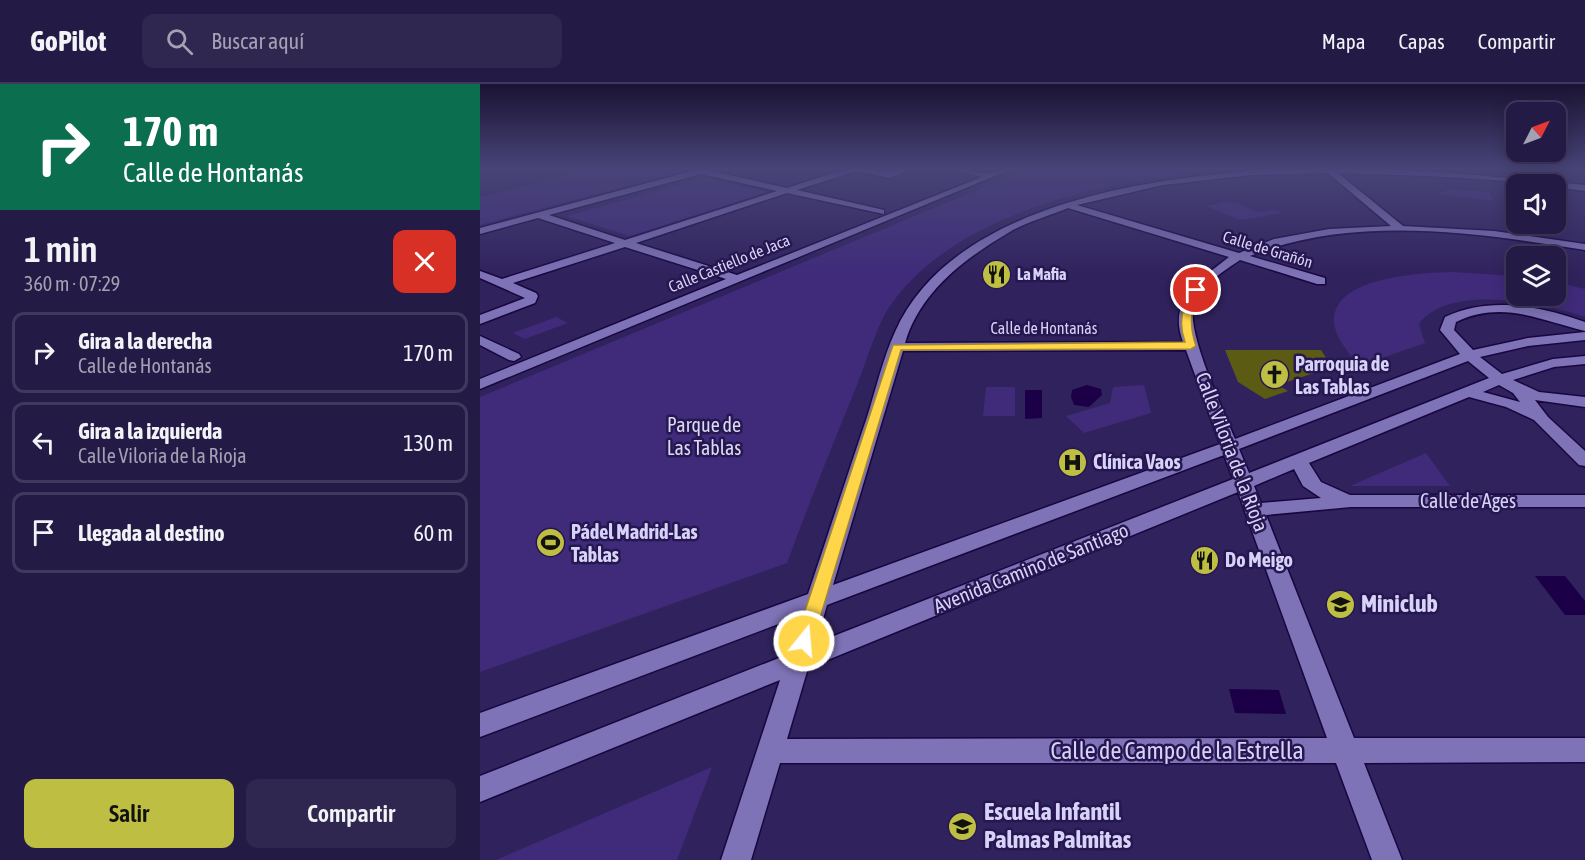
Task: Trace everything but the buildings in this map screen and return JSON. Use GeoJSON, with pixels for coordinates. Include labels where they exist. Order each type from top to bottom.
{"type":"FeatureCollection","features":[{"type":"Feature","properties":{"kind":"street"},"geometry":{"type":"LineString","coordinates":[[480,231],[578,204]]}},
{"type":"Feature","properties":{"kind":"street"},"geometry":{"type":"LineString","coordinates":[[502,283],[746,204]]}},
{"type":"Feature","properties":{"kind":"street"},"geometry":{"type":"LineString","coordinates":[[846,204],[881,212]]}},
{"type":"Feature","properties":{"kind":"street","name":"Calle Castiello de Jaca"},"geometry":{"type":"LineString","coordinates":[[480,384],[901,204]]}},
{"type":"Feature","properties":{"kind":"street","name":"Calle Castiello de Jaca"},"geometry":{"type":"LineString","coordinates":[[480,370],[730,277],[912,204]]}},
{"type":"Feature","properties":{"kind":"street"},"geometry":{"type":"LineString","coordinates":[[1371,204],[1401,229]]}},
{"type":"Feature","properties":{"kind":"street"},"geometry":{"type":"LineString","coordinates":[[736,860],[902,331],[927,290],[944,273],[986,241],[1011,227],[1067,205]]}},
{"type":"Feature","properties":{"kind":"street","name":"Calle de Grañón"},"geometry":{"type":"LineString","coordinates":[[1067,205],[1321,281]]}},
{"type":"Feature","properties":{"kind":"street"},"geometry":{"type":"LineString","coordinates":[[538,215],[730,277]]}},
{"type":"Feature","properties":{"kind":"street","name":"Calle Viloria de la Rioja"},"geometry":{"type":"LineString","coordinates":[[1387,860],[1231,445],[1191,346],[1187,334],[1187,303],[1213,271],[1238,256],[1270,244],[1314,235],[1401,229],[1485,233],[1585,247]]}},
{"type":"Feature","properties":{"kind":"street"},"geometry":{"type":"LineString","coordinates":[[480,274],[532,296],[531,300],[480,320]]}},
{"type":"Feature","properties":{"kind":"street"},"geometry":{"type":"LineString","coordinates":[[1585,327],[1542,314],[1512,309],[1484,309],[1462,312],[1450,320],[1447,330],[1454,341],[1468,354],[1520,391],[1568,401],[1585,402]]}},
{"type":"Feature","properties":{"kind":"street","name":"Avenida Camino de Santiago"},"geometry":{"type":"LineString","coordinates":[[480,724],[1437,369],[1468,354],[1529,340],[1585,336]]}},
{"type":"Feature","properties":{"kind":"street"},"geometry":{"type":"LineString","coordinates":[[480,340],[514,357]]}},
{"type":"Feature","properties":{"kind":"street","name":"Calle de Hontanás"},"geometry":{"type":"LineString","coordinates":[[897,347],[1191,346]]}},
{"type":"Feature","properties":{"kind":"street","name":"Avenida Camino de Santiago"},"geometry":{"type":"LineString","coordinates":[[480,789],[1467,392],[1553,363],[1585,360]]}},
{"type":"Feature","properties":{"kind":"street"},"geometry":{"type":"LineString","coordinates":[[1520,391],[1542,420],[1585,461]]}},
{"type":"Feature","properties":{"kind":"street"},"geometry":{"type":"LineString","coordinates":[[1467,392],[1524,408],[1542,420]]}},
{"type":"Feature","properties":{"kind":"street","name":"Calle de Ages"},"geometry":{"type":"LineString","coordinates":[[1299,459],[1306,482],[1323,492],[1351,501]]}},
{"type":"Feature","properties":{"kind":"street","name":"Calle de Ages"},"geometry":{"type":"LineString","coordinates":[[1254,510],[1351,501],[1585,501]]}},
{"type":"Feature","properties":{"kind":"street","name":"Calle de Campo de la Estrella"},"geometry":{"type":"LineString","coordinates":[[770,751],[1585,750]]}},
{"type":"Feature","properties":{"kind":"green space"},"geometry":{"type":"Polygon","coordinates":[[[480,204],[558,204],[480,225],[480,204]]]}},
{"type":"Feature","properties":{"kind":"green space"},"geometry":{"type":"Polygon","coordinates":[[[609,204],[729,204],[630,236],[566,216],[609,204]]]}},
{"type":"Feature","properties":{"kind":"green space","name":"Parque de Las Tablas"},"geometry":{"type":"Polygon","coordinates":[[[943,204],[1046,204],[1008,218],[960,242],[920,272],[888,309],[875,336],[787,563],[480,672],[480,397],[943,204]]]}},
{"type":"Feature","properties":{"kind":"green space"},"geometry":{"type":"Polygon","coordinates":[[[1241,204],[1257,212],[1277,210],[1283,213],[1240,220],[1206,206],[1241,204]]]}},
{"type":"Feature","properties":{"kind":"green space"},"geometry":{"type":"Polygon","coordinates":[[[1452,272],[1506,275],[1506,301],[1474,300],[1452,304],[1433,311],[1419,324],[1425,343],[1359,366],[1340,340],[1335,328],[1337,307],[1347,295],[1363,286],[1381,280],[1452,272]]]}},
{"type":"Feature","properties":{"kind":"green space"},"geometry":{"type":"Polygon","coordinates":[[[1566,284],[1585,289],[1585,317],[1546,306],[1566,306],[1566,284]]]}},
{"type":"Feature","properties":{"kind":"green space"},"geometry":{"type":"Polygon","coordinates":[[[556,317],[568,323],[525,339],[513,333],[556,317]]]}},
{"type":"Feature","properties":{"kind":"green space"},"geometry":{"type":"Polygon","coordinates":[[[1144,385],[1151,413],[1084,433],[1066,416],[1110,403],[1113,387],[1144,385]]]}},
{"type":"Feature","properties":{"kind":"green space"},"geometry":{"type":"Polygon","coordinates":[[[986,387],[1015,387],[1015,416],[983,416],[986,387]]]}},
{"type":"Feature","properties":{"kind":"green space"},"geometry":{"type":"Polygon","coordinates":[[[1426,453],[1450,486],[1350,486],[1426,453]]]}},
{"type":"Feature","properties":{"kind":"green space"},"geometry":{"type":"Polygon","coordinates":[[[712,767],[677,860],[496,860],[712,767]]]}},
{"type":"Feature","properties":{"kind":"shaded area"},"geometry":{"type":"Polygon","coordinates":[[[1087,385],[1101,389],[1102,395],[1089,407],[1074,405],[1071,397],[1072,390],[1087,385]]]}},
{"type":"Feature","properties":{"kind":"shaded area"},"geometry":{"type":"Polygon","coordinates":[[[1025,390],[1042,390],[1042,418],[1025,419],[1025,390]]]}},
{"type":"Feature","properties":{"kind":"shaded area"},"geometry":{"type":"Polygon","coordinates":[[[1535,576],[1565,576],[1585,601],[1585,615],[1565,615],[1535,576]]]}},
{"type":"Feature","properties":{"kind":"shaded area"},"geometry":{"type":"Polygon","coordinates":[[[1229,689],[1279,690],[1286,714],[1235,713],[1229,689]]]}},
{"type":"Feature","properties":{"kind":"place","name":"La Mafia"},"geometry":{"type":"Point","coordinates":[996,274]}},
{"type":"Feature","properties":{"kind":"place","name":"Parroquia de Las Tablas"},"geometry":{"type":"Point","coordinates":[1274,375]}},
{"type":"Feature","properties":{"kind":"place","name":"Clínica Vaos"},"geometry":{"type":"Point","coordinates":[1072,462]}},
{"type":"Feature","properties":{"kind":"place","name":"Pádel Madrid-Las Tablas"},"geometry":{"type":"Point","coordinates":[550,543]}},
{"type":"Feature","properties":{"kind":"place","name":"Do Meigo"},"geometry":{"type":"Point","coordinates":[1204,560]}},
{"type":"Feature","properties":{"kind":"place","name":"Miniclub"},"geometry":{"type":"Point","coordinates":[1340,604]}},
{"type":"Feature","properties":{"kind":"place","name":"Escuela Infantil Palmas Palmitas"},"geometry":{"type":"Point","coordinates":[963,826]}},
{"type":"Feature","properties":{"kind":"route"},"geometry":{"type":"LineString","coordinates":[[804,641],[897,347],[1191,346],[1187,334],[1187,303],[1196,290]]}}]}
